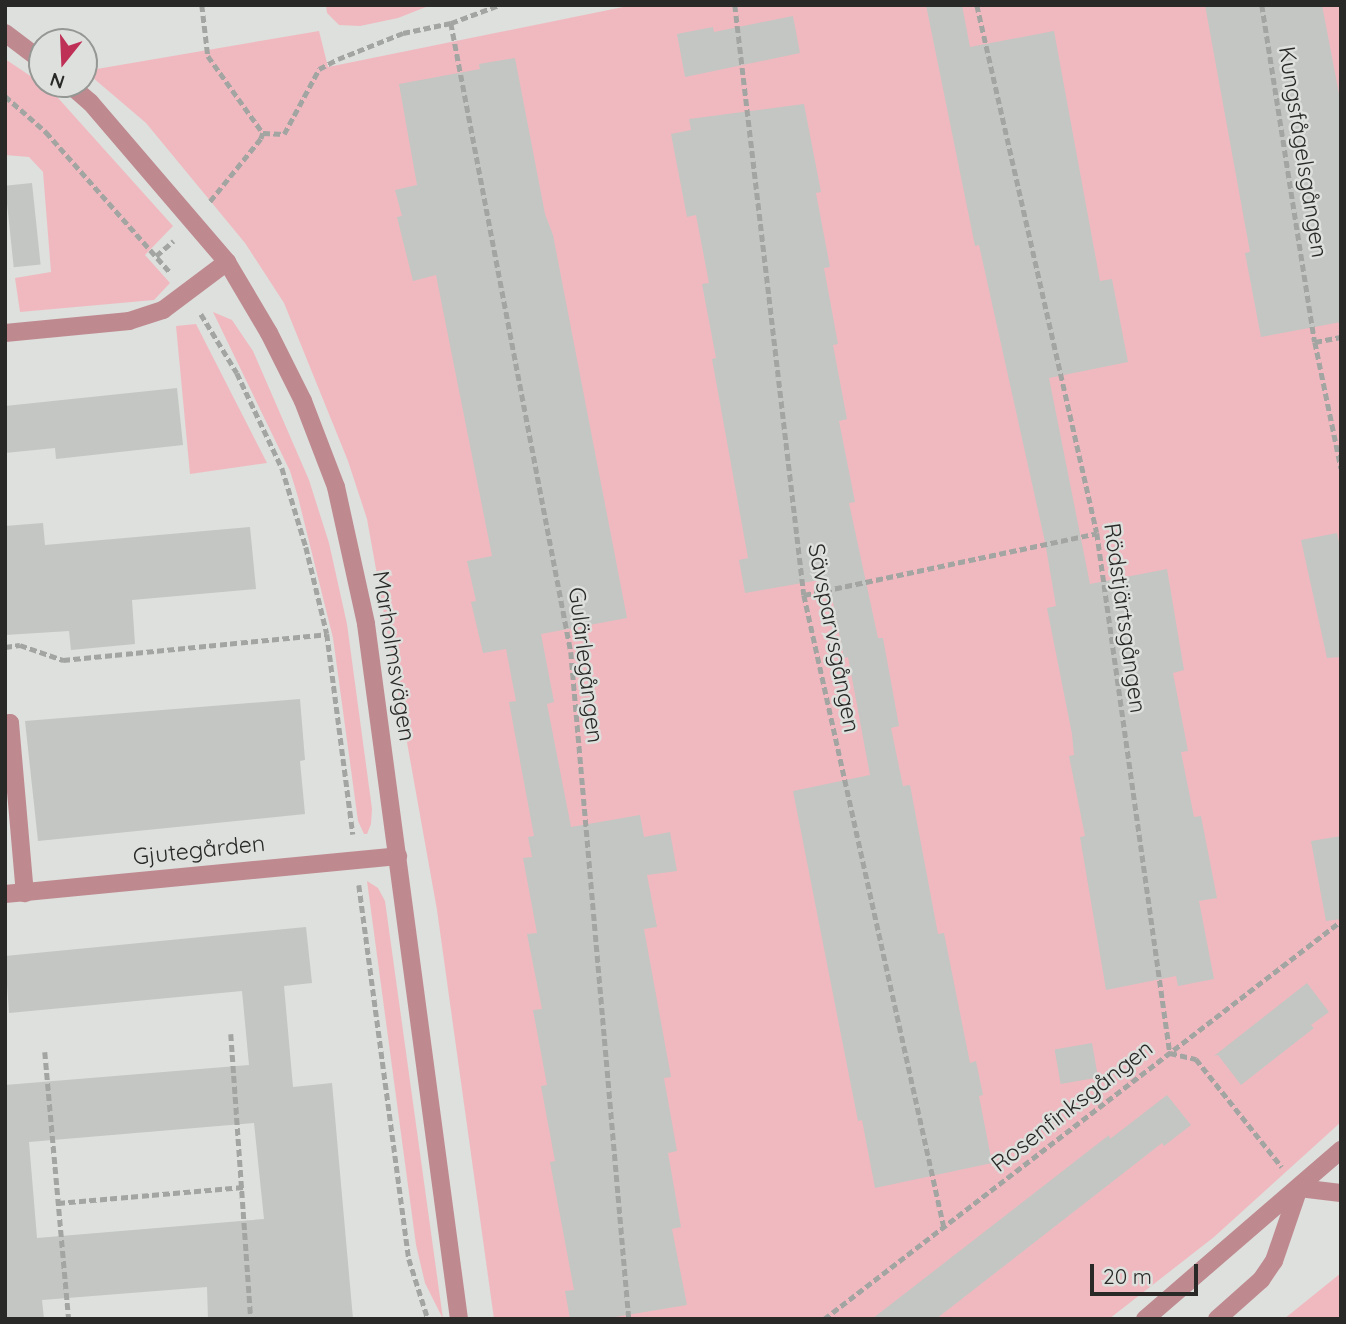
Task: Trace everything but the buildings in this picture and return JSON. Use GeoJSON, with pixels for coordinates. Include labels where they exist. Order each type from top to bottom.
{"type":"FeatureCollection","features":[{"type":"Feature","properties":{"kind":"street"},"geometry":{"type":"LineString","coordinates":[[5,33],[28,50]]}},
{"type":"Feature","properties":{"kind":"street","name":"Marholmsvägen"},"geometry":{"type":"LineString","coordinates":[[85,98],[227,262],[269,333],[303,401],[336,487],[366,624],[459,1319]]}},
{"type":"Feature","properties":{"kind":"street"},"geometry":{"type":"LineString","coordinates":[[5,333],[129,321],[163,310],[227,262]]}},
{"type":"Feature","properties":{"kind":"street"},"geometry":{"type":"LineString","coordinates":[[5,724],[10,723],[25,893]]}},
{"type":"Feature","properties":{"kind":"street","name":"Gjutegården"},"geometry":{"type":"LineString","coordinates":[[5,894],[398,856]]}},
{"type":"Feature","properties":{"kind":"street"},"geometry":{"type":"LineString","coordinates":[[1145,1319],[1341,1150]]}},
{"type":"Feature","properties":{"kind":"street"},"geometry":{"type":"LineString","coordinates":[[1299,1188],[1341,1193]]}},
{"type":"Feature","properties":{"kind":"street"},"geometry":{"type":"LineString","coordinates":[[1217,1319],[1261,1280],[1274,1261],[1299,1188]]}},
{"type":"Feature","properties":{"kind":"path"},"geometry":{"type":"LineString","coordinates":[[202,5],[208,56],[263,133]]}},
{"type":"Feature","properties":{"kind":"path"},"geometry":{"type":"LineString","coordinates":[[263,133],[284,134],[289,129],[319,69],[403,33],[451,23],[484,7],[499,5]]}},
{"type":"Feature","properties":{"kind":"path","name":"Sävsparvsgången"},"geometry":{"type":"LineString","coordinates":[[735,5],[804,595],[944,1227]]}},
{"type":"Feature","properties":{"kind":"path","name":"Rödstjärtsgången"},"geometry":{"type":"LineString","coordinates":[[977,5],[1097,533],[1170,1053]]}},
{"type":"Feature","properties":{"kind":"path","name":"Kungsfågelsgången"},"geometry":{"type":"LineString","coordinates":[[1262,5],[1315,342],[1341,468]]}},
{"type":"Feature","properties":{"kind":"path","name":"Gulärlegången"},"geometry":{"type":"LineString","coordinates":[[451,23],[571,652],[629,1319]]}},
{"type":"Feature","properties":{"kind":"path"},"geometry":{"type":"LineString","coordinates":[[5,96],[46,132],[188,293],[237,373],[282,468],[306,547],[327,634],[409,1259],[428,1319]]}},
{"type":"Feature","properties":{"kind":"path"},"geometry":{"type":"LineString","coordinates":[[156,256],[194,221],[261,139],[263,133]]}},
{"type":"Feature","properties":{"kind":"path"},"geometry":{"type":"LineString","coordinates":[[1315,342],[1341,337]]}},
{"type":"Feature","properties":{"kind":"path"},"geometry":{"type":"LineString","coordinates":[[804,595],[1097,533]]}},
{"type":"Feature","properties":{"kind":"path"},"geometry":{"type":"LineString","coordinates":[[5,647],[20,645],[63,660],[327,634]]}},
{"type":"Feature","properties":{"kind":"path","name":"Rosenfinksgången"},"geometry":{"type":"LineString","coordinates":[[824,1319],[1341,921]]}},
{"type":"Feature","properties":{"kind":"path"},"geometry":{"type":"LineString","coordinates":[[231,1034],[251,1319]]}},
{"type":"Feature","properties":{"kind":"path"},"geometry":{"type":"LineString","coordinates":[[45,1052],[69,1319]]}},
{"type":"Feature","properties":{"kind":"path"},"geometry":{"type":"LineString","coordinates":[[1170,1053],[1196,1059],[1299,1188]]}},
{"type":"Feature","properties":{"kind":"path"},"geometry":{"type":"LineString","coordinates":[[58,1203],[243,1187]]}},
{"type":"Feature","properties":{"kind":"shaded area"},"geometry":{"type":"Polygon","coordinates":[[[326,5],[431,5],[398,18],[360,26],[339,25],[327,13],[326,5]]]}},
{"type":"Feature","properties":{"kind":"shaded area"},"geometry":{"type":"Polygon","coordinates":[[[633,5],[1341,5],[1341,1122],[1214,1237],[1109,1319],[494,1319],[437,910],[367,519],[348,461],[284,303],[245,243],[146,123],[98,82],[98,69],[319,31],[328,67],[633,5]]]}},
{"type":"Feature","properties":{"kind":"shaded area"},"geometry":{"type":"Polygon","coordinates":[[[5,59],[28,74],[28,98],[58,98],[173,226],[145,255],[170,283],[154,300],[20,312],[15,278],[51,272],[43,172],[29,157],[5,155],[5,59]]]}},
{"type":"Feature","properties":{"kind":"shaded area"},"geometry":{"type":"Polygon","coordinates":[[[213,312],[232,320],[253,351],[309,480],[329,543],[347,624],[372,809],[367,834],[364,834],[358,821],[333,638],[298,497],[290,471],[213,312]]]}},
{"type":"Feature","properties":{"kind":"shaded area"},"geometry":{"type":"Polygon","coordinates":[[[196,324],[267,463],[190,474],[176,326],[196,324]]]}},
{"type":"Feature","properties":{"kind":"shaded area"},"geometry":{"type":"Polygon","coordinates":[[[367,881],[378,888],[385,901],[443,1319],[425,1283],[416,1245],[367,881]]]}},
{"type":"Feature","properties":{"kind":"shaded area"},"geometry":{"type":"Polygon","coordinates":[[[1341,1273],[1341,1319],[1284,1319],[1341,1273]]]}}]}
